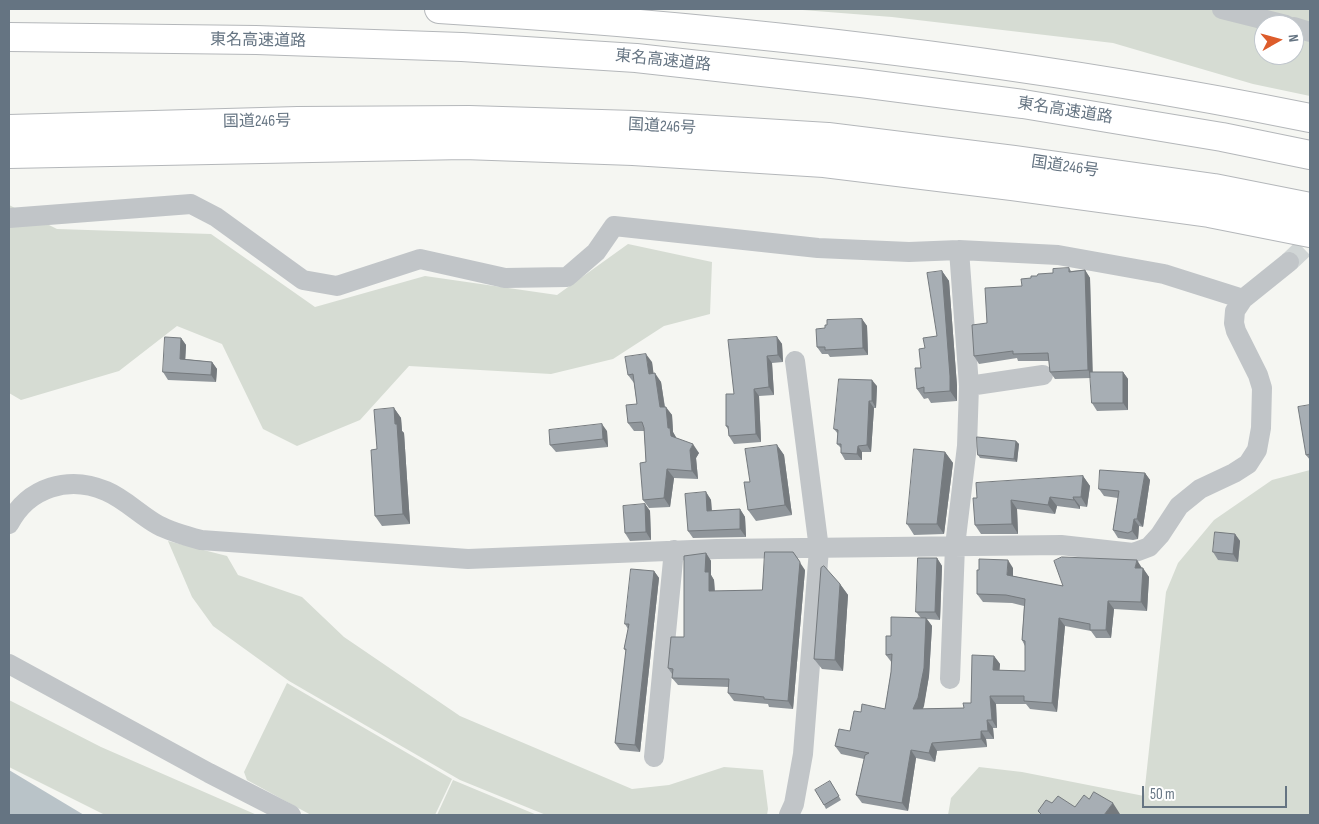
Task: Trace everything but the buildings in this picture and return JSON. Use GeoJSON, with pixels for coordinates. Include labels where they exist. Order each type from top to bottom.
{"type":"FeatureCollection","features":[{"type":"Feature","properties":{"kind":"highway"},"geometry":{"type":"LineString","coordinates":[[439,9],[657,25],[875,48],[1039,70],[1310,118]]}},
{"type":"Feature","properties":{"kind":"highway","name":"東名高速道路"},"geometry":{"type":"LineString","coordinates":[[9,37],[256,40],[452,46],[636,58],[871,84],[1023,104],[1222,137],[1310,155]]}},
{"type":"Feature","properties":{"kind":"highway","name":"国道246号"},"geometry":{"type":"LineString","coordinates":[[9,128],[298,121],[460,120],[634,125],[828,137],[1004,158],[1214,188],[1310,207]]}},
{"type":"Feature","properties":{"kind":"highway","name":"国道246号"},"geometry":{"type":"LineString","coordinates":[[9,154],[464,145],[642,152],[844,166],[1012,186],[1209,214],[1310,233]]}},
{"type":"Feature","properties":{"kind":"street"},"geometry":{"type":"LineString","coordinates":[[1222,9],[1254,17]]}},
{"type":"Feature","properties":{"kind":"street"},"geometry":{"type":"LineString","coordinates":[[9,218],[191,204],[216,216],[303,280],[337,286],[420,260],[505,278],[568,277],[596,252],[614,226],[818,248],[909,252],[959,250],[1058,255],[1164,274],[1243,299]]}},
{"type":"Feature","properties":{"kind":"street"},"geometry":{"type":"LineString","coordinates":[[950,679],[955,546],[967,446],[969,386],[959,250]]}},
{"type":"Feature","properties":{"kind":"street"},"geometry":{"type":"LineString","coordinates":[[9,524],[14,513],[32,496],[55,485],[85,484],[108,492],[158,525],[177,534],[201,540],[468,559],[674,550],[1061,545],[1133,553],[1149,548],[1160,535],[1178,506],[1200,489],[1248,464],[1257,450],[1261,428],[1262,388],[1258,375],[1236,331],[1234,323],[1235,311],[1243,299],[1289,262]]}},
{"type":"Feature","properties":{"kind":"street"},"geometry":{"type":"LineString","coordinates":[[789,815],[794,804],[803,754],[819,549],[795,361]]}},
{"type":"Feature","properties":{"kind":"street"},"geometry":{"type":"LineString","coordinates":[[969,386],[1043,375]]}},
{"type":"Feature","properties":{"kind":"street"},"geometry":{"type":"LineString","coordinates":[[654,757],[674,550]]}},
{"type":"Feature","properties":{"kind":"street"},"geometry":{"type":"LineString","coordinates":[[9,664],[209,773],[291,815]]}},
{"type":"Feature","properties":{"kind":"shaded area"},"geometry":{"type":"Polygon","coordinates":[[[790,9],[1310,9],[1310,96],[1253,84],[1113,43],[892,17],[790,9]]]}},
{"type":"Feature","properties":{"kind":"shaded area"},"geometry":{"type":"Polygon","coordinates":[[[9,205],[57,229],[211,234],[315,307],[425,276],[557,295],[628,244],[712,262],[710,314],[664,326],[613,359],[551,374],[409,366],[360,420],[297,446],[263,429],[222,344],[177,326],[119,371],[21,400],[9,393],[9,205]]]}},
{"type":"Feature","properties":{"kind":"shaded area"},"geometry":{"type":"Polygon","coordinates":[[[1310,470],[1310,815],[948,815],[951,798],[979,767],[1022,772],[1144,796],[1166,592],[1178,563],[1214,520],[1272,480],[1310,470]]]}},
{"type":"Feature","properties":{"kind":"shaded area"},"geometry":{"type":"Polygon","coordinates":[[[168,541],[227,556],[238,575],[302,597],[344,637],[460,716],[632,789],[669,785],[724,767],[763,770],[768,809],[767,815],[546,815],[460,780],[289,681],[213,626],[192,597],[168,541]]]}},
{"type":"Feature","properties":{"kind":"shaded area"},"geometry":{"type":"Polygon","coordinates":[[[287,683],[452,779],[435,815],[311,815],[247,780],[244,772],[287,683]]]}},
{"type":"Feature","properties":{"kind":"shaded area"},"geometry":{"type":"Polygon","coordinates":[[[9,700],[101,747],[257,815],[105,815],[9,767],[9,700]]]}},
{"type":"Feature","properties":{"kind":"shaded area"},"geometry":{"type":"Polygon","coordinates":[[[9,770],[84,815],[9,815],[9,770]]]}},
{"type":"Feature","properties":{"kind":"shaded area"},"geometry":{"type":"Polygon","coordinates":[[[453,780],[537,815],[437,815],[453,780]]]}},
{"type":"Feature","properties":{"kind":"tunnel"},"geometry":{"type":"LineString","coordinates":[[1289,262],[1310,242]]}}]}
